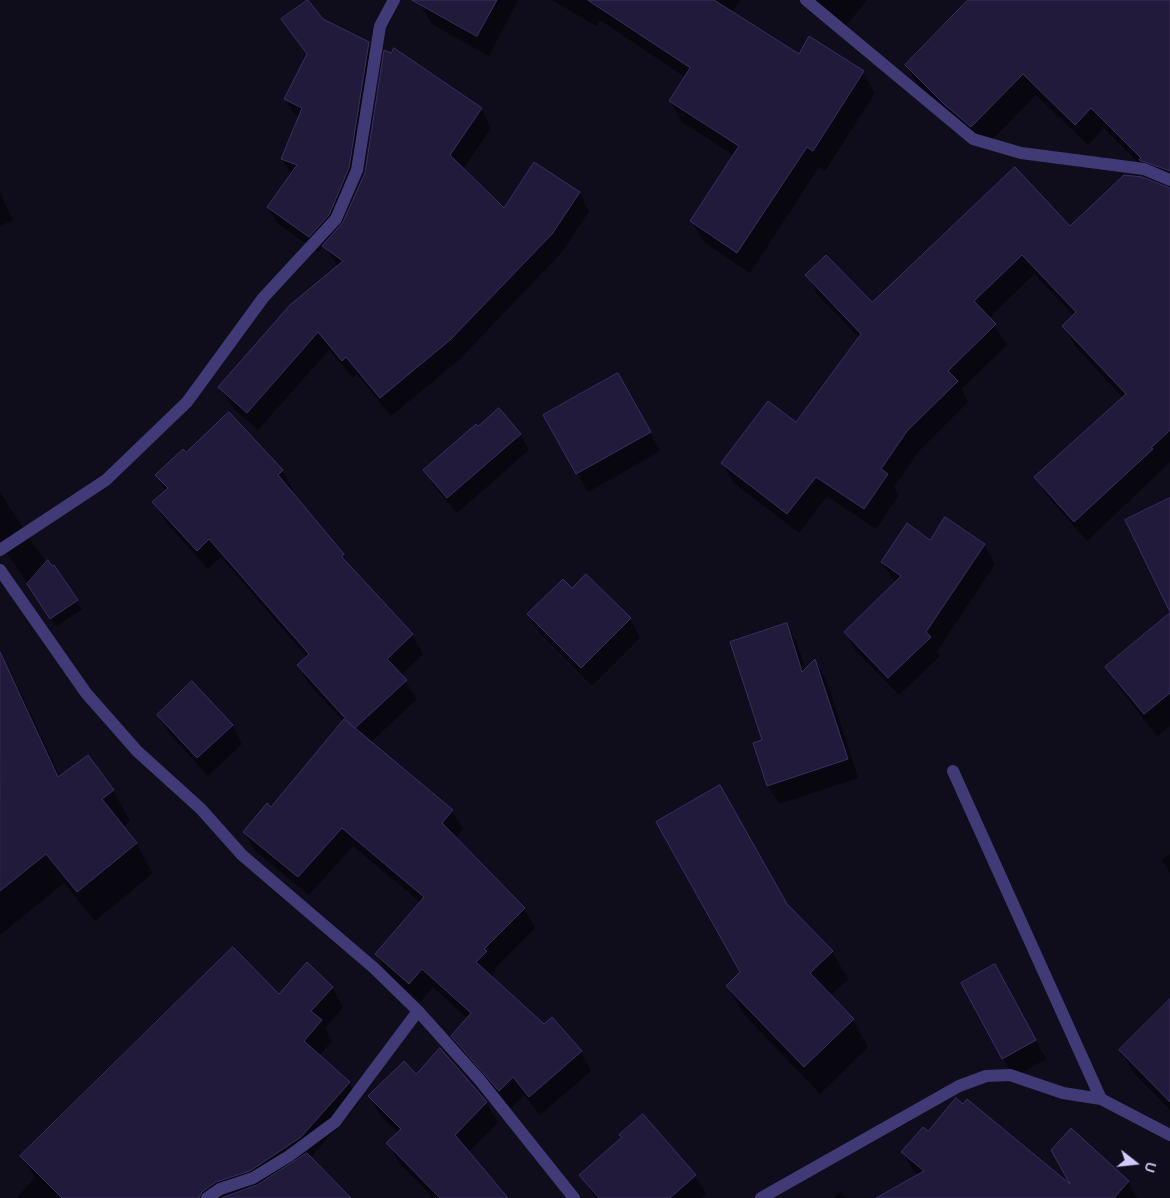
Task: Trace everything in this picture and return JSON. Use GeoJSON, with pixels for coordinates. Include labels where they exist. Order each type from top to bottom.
{"type":"FeatureCollection","features":[{"type":"Feature","properties":{"kind":"street"},"geometry":{"type":"LineString","coordinates":[[0,550],[106,480],[187,402],[263,298],[336,219],[357,170],[380,26],[394,0]]}},
{"type":"Feature","properties":{"kind":"street"},"geometry":{"type":"LineString","coordinates":[[806,0],[973,139],[1021,153],[1144,169],[1170,180]]}},
{"type":"Feature","properties":{"kind":"street"},"geometry":{"type":"LineString","coordinates":[[0,570],[86,693],[137,751],[201,808],[242,855],[374,968],[418,1011],[479,1079],[574,1198]]}},
{"type":"Feature","properties":{"kind":"street"},"geometry":{"type":"LineString","coordinates":[[954,772],[1101,1099]]}},
{"type":"Feature","properties":{"kind":"street"},"geometry":{"type":"LineString","coordinates":[[207,1198],[220,1189],[253,1178],[289,1156],[335,1122],[418,1011]]}},
{"type":"Feature","properties":{"kind":"street"},"geometry":{"type":"LineString","coordinates":[[761,1198],[958,1086],[986,1076],[1010,1075],[1063,1093],[1101,1099],[1170,1135]]}},
{"type":"Feature","properties":{"kind":"building"},"geometry":{"type":"Polygon","coordinates":[[[308,0],[323,19],[369,42],[349,168],[329,215],[309,237],[267,207],[297,165],[281,159],[302,108],[284,99],[307,54],[281,19],[308,0]]]}},
{"type":"Feature","properties":{"kind":"building"},"geometry":{"type":"Polygon","coordinates":[[[412,0],[497,0],[477,36],[412,0]]]}},
{"type":"Feature","properties":{"kind":"building"},"geometry":{"type":"Polygon","coordinates":[[[588,0],[714,0],[799,54],[809,36],[864,71],[813,151],[807,147],[737,253],[690,221],[739,146],[669,101],[690,68],[588,0]]]}},
{"type":"Feature","properties":{"kind":"building"},"geometry":{"type":"Polygon","coordinates":[[[968,0],[1170,0],[1170,171],[1139,160],[1141,158],[1091,108],[1075,125],[1023,74],[971,127],[944,104],[905,65],[968,0]]]}},
{"type":"Feature","properties":{"kind":"building"},"geometry":{"type":"Polygon","coordinates":[[[394,48],[482,108],[450,155],[504,208],[534,162],[580,192],[552,234],[450,340],[380,398],[346,357],[342,361],[318,332],[247,413],[218,387],[290,305],[343,261],[322,246],[343,222],[365,173],[384,50],[391,53],[394,48]]]}},
{"type":"Feature","properties":{"kind":"building"},"geometry":{"type":"Polygon","coordinates":[[[1015,167],[1070,226],[1124,175],[1142,177],[1170,188],[1170,430],[1151,448],[1153,449],[1074,522],[1034,477],[1126,394],[1062,326],[1076,312],[1022,255],[974,301],[996,324],[948,371],[958,381],[907,431],[881,469],[888,474],[864,509],[816,477],[787,514],[721,463],[768,401],[796,422],[861,334],[805,275],[826,255],[872,302],[1015,167]]]}},
{"type":"Feature","properties":{"kind":"building"},"geometry":{"type":"Polygon","coordinates":[[[618,373],[651,432],[576,474],[543,415],[618,373]]]}},
{"type":"Feature","properties":{"kind":"building"},"geometry":{"type":"Polygon","coordinates":[[[499,408],[521,434],[447,498],[423,470],[476,424],[478,426],[499,408]]]}},
{"type":"Feature","properties":{"kind":"building"},"geometry":{"type":"Polygon","coordinates":[[[229,412],[283,470],[278,475],[344,554],[342,557],[413,634],[387,659],[407,680],[355,728],[453,810],[442,823],[525,908],[484,949],[487,951],[476,962],[544,1024],[552,1017],[582,1051],[529,1097],[513,1077],[499,1091],[451,1036],[471,1013],[422,969],[409,984],[375,954],[424,897],[342,828],[298,877],[243,832],[267,803],[271,807],[344,719],[354,728],[297,665],[309,654],[209,539],[197,551],[152,502],[168,488],[155,475],[183,449],[186,452],[229,412]]]}},
{"type":"Feature","properties":{"kind":"building"},"geometry":{"type":"Polygon","coordinates":[[[1170,498],[1170,612],[1125,520],[1170,498]]]}},
{"type":"Feature","properties":{"kind":"building"},"geometry":{"type":"Polygon","coordinates":[[[945,517],[985,544],[926,632],[931,637],[888,678],[844,632],[901,576],[881,562],[907,523],[930,540],[945,517]]]}},
{"type":"Feature","properties":{"kind":"building"},"geometry":{"type":"Polygon","coordinates":[[[48,560],[52,566],[54,565],[78,600],[50,619],[27,584],[48,560]]]}},
{"type":"Feature","properties":{"kind":"building"},"geometry":{"type":"Polygon","coordinates":[[[586,574],[631,618],[581,668],[527,614],[563,579],[572,588],[586,574]]]}},
{"type":"Feature","properties":{"kind":"building"},"geometry":{"type":"Polygon","coordinates":[[[1170,613],[1170,693],[1144,714],[1105,667],[1170,613]]]}},
{"type":"Feature","properties":{"kind":"building"},"geometry":{"type":"Polygon","coordinates":[[[787,623],[802,672],[815,659],[848,759],[767,786],[753,743],[762,740],[730,642],[787,623]]]}},
{"type":"Feature","properties":{"kind":"building"},"geometry":{"type":"Polygon","coordinates":[[[0,652],[58,777],[88,755],[114,790],[102,799],[137,843],[77,892],[46,854],[0,891],[0,652]]]}},
{"type":"Feature","properties":{"kind":"building"},"geometry":{"type":"Polygon","coordinates":[[[192,681],[233,725],[197,758],[157,715],[192,681]]]}},
{"type":"Feature","properties":{"kind":"building"},"geometry":{"type":"Polygon","coordinates":[[[720,785],[787,904],[833,951],[810,973],[854,1019],[804,1067],[726,986],[740,972],[656,822],[720,785]]]}},
{"type":"Feature","properties":{"kind":"building"},"geometry":{"type":"Polygon","coordinates":[[[233,947],[279,994],[307,962],[333,987],[311,1011],[322,1020],[304,1041],[350,1082],[301,1137],[250,1171],[216,1182],[202,1192],[199,1198],[62,1198],[20,1156],[233,947]]]}},
{"type":"Feature","properties":{"kind":"building"},"geometry":{"type":"Polygon","coordinates":[[[995,964],[1036,1040],[1002,1059],[961,983],[995,964]]]}},
{"type":"Feature","properties":{"kind":"building"},"geometry":{"type":"Polygon","coordinates":[[[1170,999],[1170,1102],[1119,1050],[1170,999]]]}},
{"type":"Feature","properties":{"kind":"building"},"geometry":{"type":"Polygon","coordinates":[[[440,1048],[487,1102],[455,1135],[508,1198],[440,1198],[386,1143],[401,1129],[368,1096],[404,1061],[416,1074],[440,1048]]]}},
{"type":"Feature","properties":{"kind":"building"},"geometry":{"type":"Polygon","coordinates":[[[956,1098],[963,1104],[967,1099],[1070,1184],[1051,1150],[1071,1128],[1129,1181],[1114,1198],[876,1198],[924,1171],[901,1152],[923,1127],[928,1131],[956,1098]]]}},
{"type":"Feature","properties":{"kind":"building"},"geometry":{"type":"Polygon","coordinates":[[[643,1114],[696,1175],[670,1198],[599,1198],[579,1175],[622,1137],[619,1135],[643,1114]]]}},
{"type":"Feature","properties":{"kind":"building"},"geometry":{"type":"Polygon","coordinates":[[[307,1153],[351,1198],[221,1198],[257,1185],[307,1153]]]}}]}
